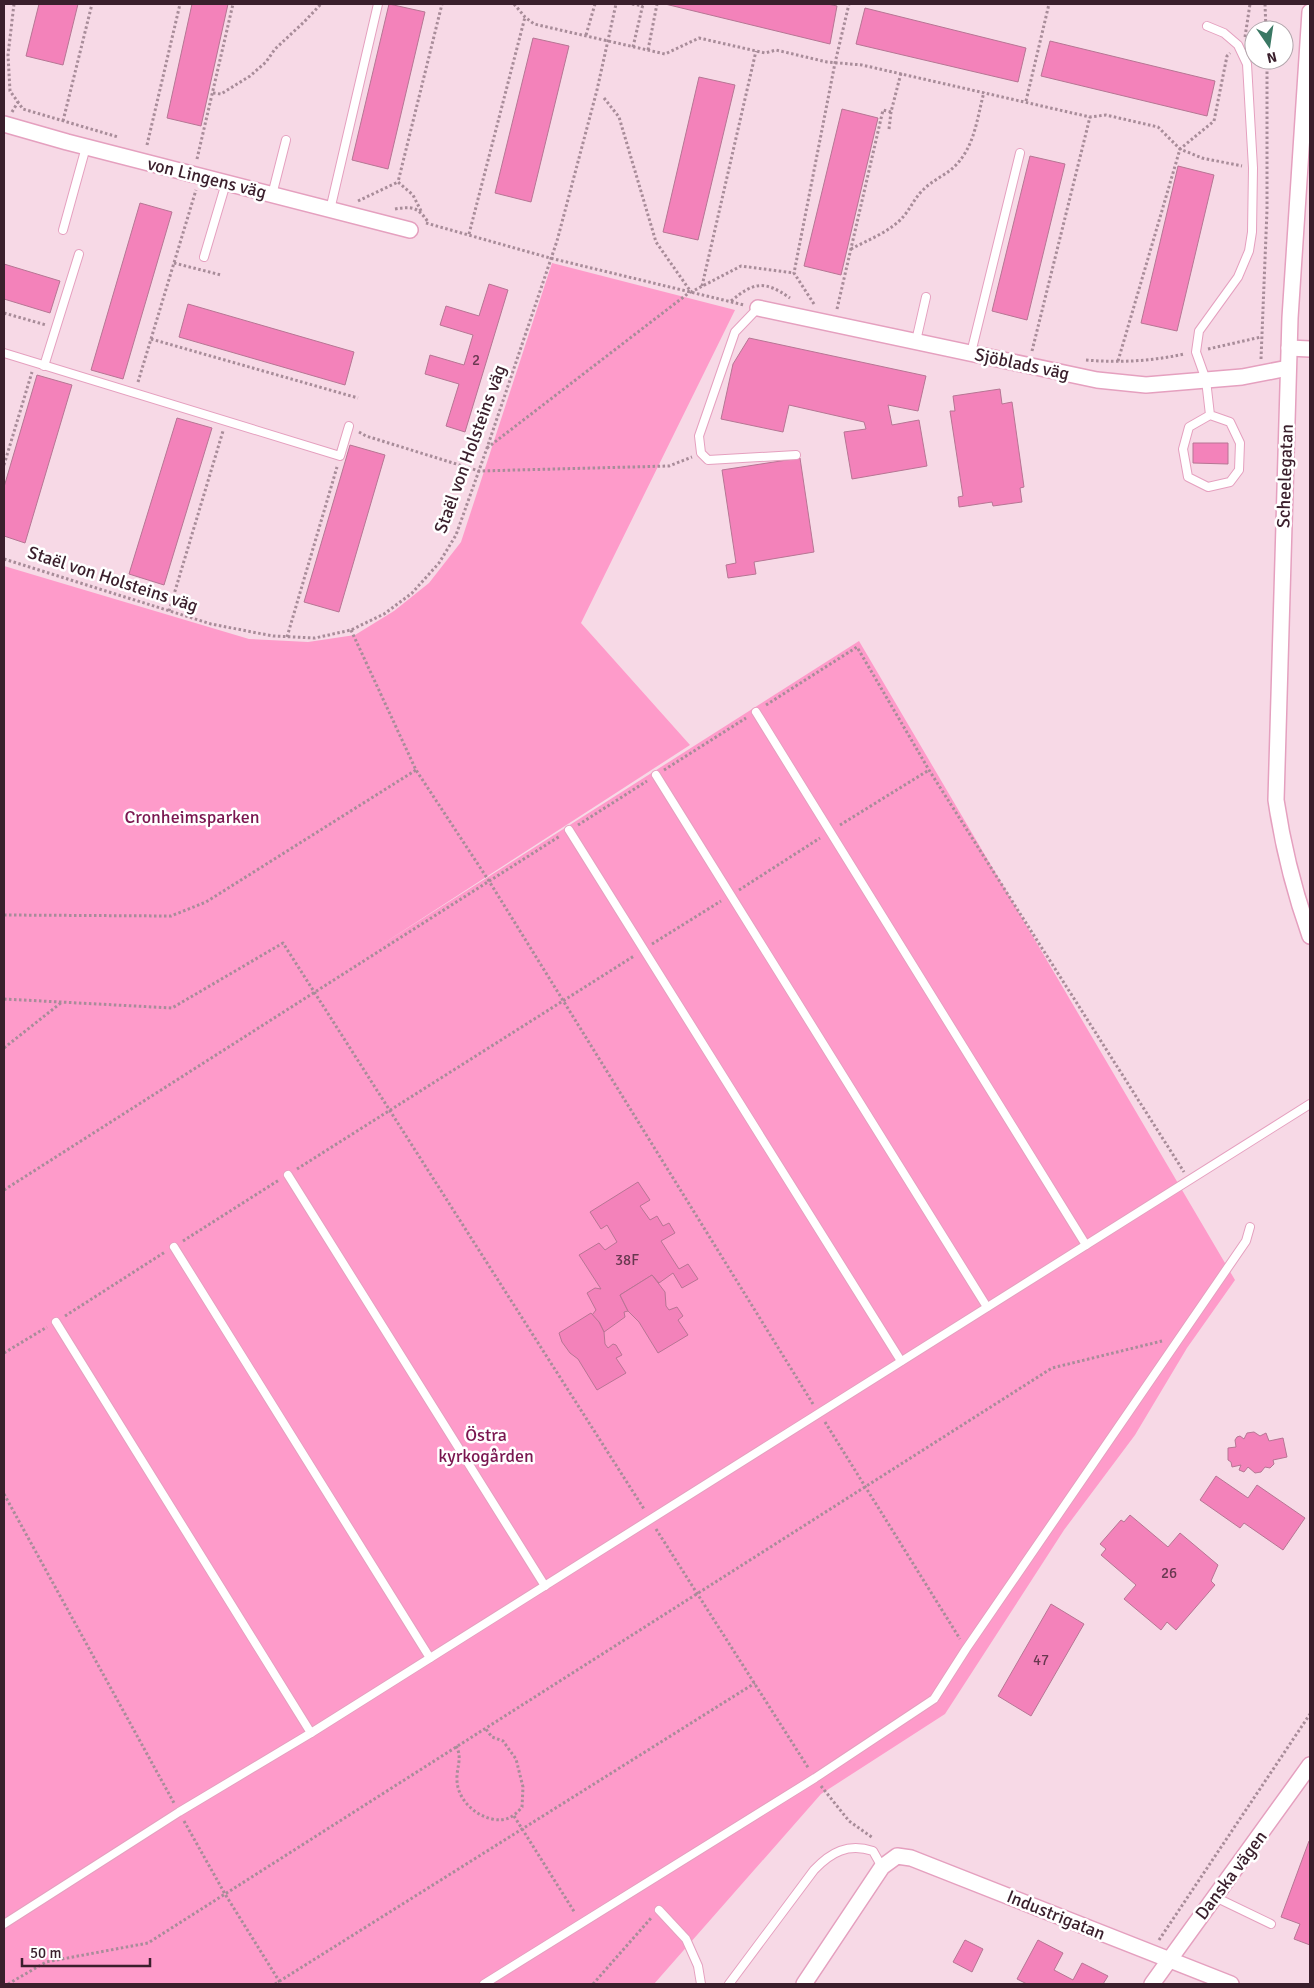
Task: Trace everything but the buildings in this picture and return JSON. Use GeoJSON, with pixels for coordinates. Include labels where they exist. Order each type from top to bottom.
{"type":"FeatureCollection","features":[{"type":"Feature","properties":{"kind":"street","name":"Scheelegatan"},"geometry":{"type":"LineString","coordinates":[[1310,12],[1288,368],[1276,800],[1282,839],[1310,936]]}},
{"type":"Feature","properties":{"kind":"street","name":"von Lingens väg"},"geometry":{"type":"LineString","coordinates":[[4,124],[86,147],[410,230]]}},
{"type":"Feature","properties":{"kind":"street","name":"Sjöblads väg"},"geometry":{"type":"LineString","coordinates":[[758,308],[1097,380],[1146,384],[1242,377],[1288,368]]}},
{"type":"Feature","properties":{"kind":"street"},"geometry":{"type":"LineString","coordinates":[[1289,348],[1310,349]]}},
{"type":"Feature","properties":{"kind":"street","name":"Danska vägen"},"geometry":{"type":"LineString","coordinates":[[1152,1984],[1310,1765]]}},
{"type":"Feature","properties":{"kind":"street","name":"Industrigatan"},"geometry":{"type":"LineString","coordinates":[[882,1867],[898,1856],[911,1858],[1232,1984]]}},
{"type":"Feature","properties":{"kind":"street"},"geometry":{"type":"LineString","coordinates":[[804,1984],[882,1867]]}},
{"type":"Feature","properties":{"kind":"lane"},"geometry":{"type":"LineString","coordinates":[[330,210],[378,4]]}},
{"type":"Feature","properties":{"kind":"lane"},"geometry":{"type":"LineString","coordinates":[[1207,26],[1224,33],[1238,45],[1247,64],[1253,168],[1252,232],[1249,251],[1238,277],[1199,331],[1196,352],[1206,380],[1210,416]]}},
{"type":"Feature","properties":{"kind":"lane"},"geometry":{"type":"LineString","coordinates":[[272,195],[286,140]]}},
{"type":"Feature","properties":{"kind":"lane"},"geometry":{"type":"LineString","coordinates":[[63,230],[86,147]]}},
{"type":"Feature","properties":{"kind":"lane"},"geometry":{"type":"LineString","coordinates":[[971,353],[1020,153]]}},
{"type":"Feature","properties":{"kind":"lane"},"geometry":{"type":"LineString","coordinates":[[204,257],[226,183]]}},
{"type":"Feature","properties":{"kind":"lane"},"geometry":{"type":"LineString","coordinates":[[44,366],[79,254]]}},
{"type":"Feature","properties":{"kind":"lane"},"geometry":{"type":"LineString","coordinates":[[916,341],[926,297]]}},
{"type":"Feature","properties":{"kind":"lane"},"geometry":{"type":"LineString","coordinates":[[758,308],[735,332],[699,436],[701,453],[708,460],[796,455]]}},
{"type":"Feature","properties":{"kind":"lane"},"geometry":{"type":"LineString","coordinates":[[4,353],[340,456],[350,426]]}},
{"type":"Feature","properties":{"kind":"lane"},"geometry":{"type":"LineString","coordinates":[[1210,416],[1230,422],[1240,443],[1239,470],[1230,482],[1208,487],[1188,477],[1183,449],[1189,427],[1210,416]]}},
{"type":"Feature","properties":{"kind":"lane"},"geometry":{"type":"LineString","coordinates":[[756,712],[1086,1245]]}},
{"type":"Feature","properties":{"kind":"lane"},"geometry":{"type":"LineString","coordinates":[[656,775],[988,1307]]}},
{"type":"Feature","properties":{"kind":"lane"},"geometry":{"type":"LineString","coordinates":[[569,830],[901,1361]]}},
{"type":"Feature","properties":{"kind":"lane"},"geometry":{"type":"LineString","coordinates":[[4,1924],[179,1812],[311,1733],[1310,1104]]}},
{"type":"Feature","properties":{"kind":"lane"},"geometry":{"type":"LineString","coordinates":[[288,1175],[545,1586]]}},
{"type":"Feature","properties":{"kind":"lane"},"geometry":{"type":"LineString","coordinates":[[484,1984],[815,1778],[934,1699],[966,1649],[1246,1241],[1250,1227]]}},
{"type":"Feature","properties":{"kind":"lane"},"geometry":{"type":"LineString","coordinates":[[174,1247],[430,1658]]}},
{"type":"Feature","properties":{"kind":"lane"},"geometry":{"type":"LineString","coordinates":[[56,1322],[311,1733]]}},
{"type":"Feature","properties":{"kind":"lane"},"geometry":{"type":"LineString","coordinates":[[729,1984],[814,1870],[826,1857],[859,1847],[873,1851],[882,1867]]}},
{"type":"Feature","properties":{"kind":"lane"},"geometry":{"type":"LineString","coordinates":[[1215,1897],[1271,1924]]}},
{"type":"Feature","properties":{"kind":"lane"},"geometry":{"type":"LineString","coordinates":[[658,1910],[686,1939],[698,1966],[701,1984]]}},
{"type":"Feature","properties":{"kind":"path"},"geometry":{"type":"LineString","coordinates":[[14,4],[8,55],[10,91],[23,109],[120,138]]}},
{"type":"Feature","properties":{"kind":"path"},"geometry":{"type":"LineString","coordinates":[[63,121],[92,4]]}},
{"type":"Feature","properties":{"kind":"path"},"geometry":{"type":"LineString","coordinates":[[147,145],[180,4]]}},
{"type":"Feature","properties":{"kind":"path"},"geometry":{"type":"LineString","coordinates":[[197,159],[233,4]]}},
{"type":"Feature","properties":{"kind":"path"},"geometry":{"type":"LineString","coordinates":[[212,93],[221,94],[250,76],[266,62],[274,49],[321,4]]}},
{"type":"Feature","properties":{"kind":"path"},"geometry":{"type":"LineString","coordinates":[[398,182],[442,4]]}},
{"type":"Feature","properties":{"kind":"path"},"geometry":{"type":"LineString","coordinates":[[514,4],[534,24],[665,54],[699,38],[765,54],[776,50],[835,63],[862,65],[1090,117],[1106,115],[1158,127],[1180,149],[1202,158],[1267,170]]}},
{"type":"Feature","properties":{"kind":"path"},"geometry":{"type":"LineString","coordinates":[[586,35],[595,4]]}},
{"type":"Feature","properties":{"kind":"path","name":"Staël von Holsteins väg"},"geometry":{"type":"LineString","coordinates":[[4,559],[211,624],[273,636],[315,638],[351,630],[384,614],[412,593],[440,563],[456,535],[487,448],[557,241],[616,4]]}},
{"type":"Feature","properties":{"kind":"path"},"geometry":{"type":"LineString","coordinates":[[632,4],[643,5],[633,47]]}},
{"type":"Feature","properties":{"kind":"path"},"geometry":{"type":"LineString","coordinates":[[648,50],[657,4]]}},
{"type":"Feature","properties":{"kind":"path"},"geometry":{"type":"LineString","coordinates":[[814,304],[794,273],[835,63],[849,4]]}},
{"type":"Feature","properties":{"kind":"path"},"geometry":{"type":"LineString","coordinates":[[1026,101],[1048,4]]}},
{"type":"Feature","properties":{"kind":"path"},"geometry":{"type":"LineString","coordinates":[[1118,361],[1180,149],[1214,122],[1227,56],[1246,36],[1250,4]]}},
{"type":"Feature","properties":{"kind":"path"},"geometry":{"type":"LineString","coordinates":[[1265,4],[1266,20]]}},
{"type":"Feature","properties":{"kind":"path"},"geometry":{"type":"LineString","coordinates":[[469,234],[525,17]]}},
{"type":"Feature","properties":{"kind":"path"},"geometry":{"type":"LineString","coordinates":[[702,286],[756,51]]}},
{"type":"Feature","properties":{"kind":"path"},"geometry":{"type":"LineString","coordinates":[[889,129],[901,73]]}},
{"type":"Feature","properties":{"kind":"path"},"geometry":{"type":"LineString","coordinates":[[851,249],[891,227],[904,217],[914,199],[926,186],[955,167],[972,142],[984,92]]}},
{"type":"Feature","properties":{"kind":"path"},"geometry":{"type":"LineString","coordinates":[[604,98],[620,117],[656,242],[691,292]]}},
{"type":"Feature","properties":{"kind":"path"},"geometry":{"type":"LineString","coordinates":[[837,310],[883,110],[892,112]]}},
{"type":"Feature","properties":{"kind":"path"},"geometry":{"type":"LineString","coordinates":[[1032,354],[1090,117]]}},
{"type":"Feature","properties":{"kind":"path"},"geometry":{"type":"LineString","coordinates":[[138,142],[156,147]]}},
{"type":"Feature","properties":{"kind":"path"},"geometry":{"type":"LineString","coordinates":[[188,156],[205,161]]}},
{"type":"Feature","properties":{"kind":"path"},"geometry":{"type":"LineString","coordinates":[[363,204],[356,202],[398,182]]}},
{"type":"Feature","properties":{"kind":"path"},"geometry":{"type":"LineString","coordinates":[[398,182],[413,194],[428,222]]}},
{"type":"Feature","properties":{"kind":"path"},"geometry":{"type":"LineString","coordinates":[[134,393],[196,189]]}},
{"type":"Feature","properties":{"kind":"path"},"geometry":{"type":"LineString","coordinates":[[390,210],[408,207],[422,212]]}},
{"type":"Feature","properties":{"kind":"path"},"geometry":{"type":"LineString","coordinates":[[410,230],[428,222],[550,258],[731,301],[747,288],[763,285],[777,289],[794,301]]}},
{"type":"Feature","properties":{"kind":"path"},"geometry":{"type":"LineString","coordinates":[[487,448],[691,292],[740,266],[794,273]]}},
{"type":"Feature","properties":{"kind":"path"},"geometry":{"type":"LineString","coordinates":[[808,303],[822,306]]}},
{"type":"Feature","properties":{"kind":"path"},"geometry":{"type":"LineString","coordinates":[[829,308],[846,312]]}},
{"type":"Feature","properties":{"kind":"path"},"geometry":{"type":"LineString","coordinates":[[4,313],[56,328]]}},
{"type":"Feature","properties":{"kind":"path"},"geometry":{"type":"LineString","coordinates":[[1077,359],[1153,360],[1261,337]]}},
{"type":"Feature","properties":{"kind":"path"},"geometry":{"type":"LineString","coordinates":[[151,339],[358,398]]}},
{"type":"Feature","properties":{"kind":"path"},"geometry":{"type":"LineString","coordinates":[[4,465],[34,363]]}},
{"type":"Feature","properties":{"kind":"path"},"geometry":{"type":"LineString","coordinates":[[169,611],[226,421]]}},
{"type":"Feature","properties":{"kind":"path"},"geometry":{"type":"LineString","coordinates":[[350,426],[366,436],[479,471],[669,466],[701,453]]}},
{"type":"Feature","properties":{"kind":"path"},"geometry":{"type":"LineString","coordinates":[[287,637],[340,456]]}},
{"type":"Feature","properties":{"kind":"path"},"geometry":{"type":"LineString","coordinates":[[351,630],[416,770],[489,881],[966,1649]]}},
{"type":"Feature","properties":{"kind":"path"},"geometry":{"type":"LineString","coordinates":[[4,1190],[857,648],[929,770],[1189,1180]]}},
{"type":"Feature","properties":{"kind":"path"},"geometry":{"type":"LineString","coordinates":[[4,915],[171,916],[206,902],[416,770]]}},
{"type":"Feature","properties":{"kind":"path"},"geometry":{"type":"LineString","coordinates":[[4,1353],[56,1322],[929,770]]}},
{"type":"Feature","properties":{"kind":"path"},"geometry":{"type":"LineString","coordinates":[[4,998],[172,1008],[283,943],[815,1778],[849,1821],[875,1839]]}},
{"type":"Feature","properties":{"kind":"path"},"geometry":{"type":"LineString","coordinates":[[4,1048],[63,1002]]}},
{"type":"Feature","properties":{"kind":"path"},"geometry":{"type":"LineString","coordinates":[[8,1984],[46,1962],[148,1944],[1052,1368],[1180,1337]]}},
{"type":"Feature","properties":{"kind":"path"},"geometry":{"type":"LineString","coordinates":[[4,1494],[224,1894],[280,1983]]}},
{"type":"Feature","properties":{"kind":"path"},"geometry":{"type":"LineString","coordinates":[[275,1984],[280,1983],[755,1683]]}},
{"type":"Feature","properties":{"kind":"path"},"geometry":{"type":"LineString","coordinates":[[1150,1952],[1310,1714]]}},
{"type":"Feature","properties":{"kind":"path"},"geometry":{"type":"LineString","coordinates":[[456,1746],[460,1754],[457,1780],[459,1792],[468,1806],[485,1818],[498,1821],[514,1816],[522,1807],[522,1787],[516,1759],[503,1741],[492,1737],[485,1728]]}},
{"type":"Feature","properties":{"kind":"path"},"geometry":{"type":"LineString","coordinates":[[514,1816],[582,1924]]}},
{"type":"Feature","properties":{"kind":"path"},"geometry":{"type":"LineString","coordinates":[[594,1984],[648,1922]]}},
{"type":"Feature","properties":{"kind":"green space","name":"Östra kyrkogården"},"geometry":{"type":"Polygon","coordinates":[[[552,263],[735,310],[581,623],[690,745],[378,947],[859,641],[1235,1280],[1187,1348],[1135,1435],[1064,1530],[945,1714],[821,1794],[654,1984],[4,1984],[4,566],[249,639],[308,642],[355,635],[394,611],[429,583],[461,542],[552,263]]]}},
{"type":"Feature","properties":{"kind":"park label","name":"Cronheimsparken"},"geometry":{"type":"Point","coordinates":[192,817]}}]}
